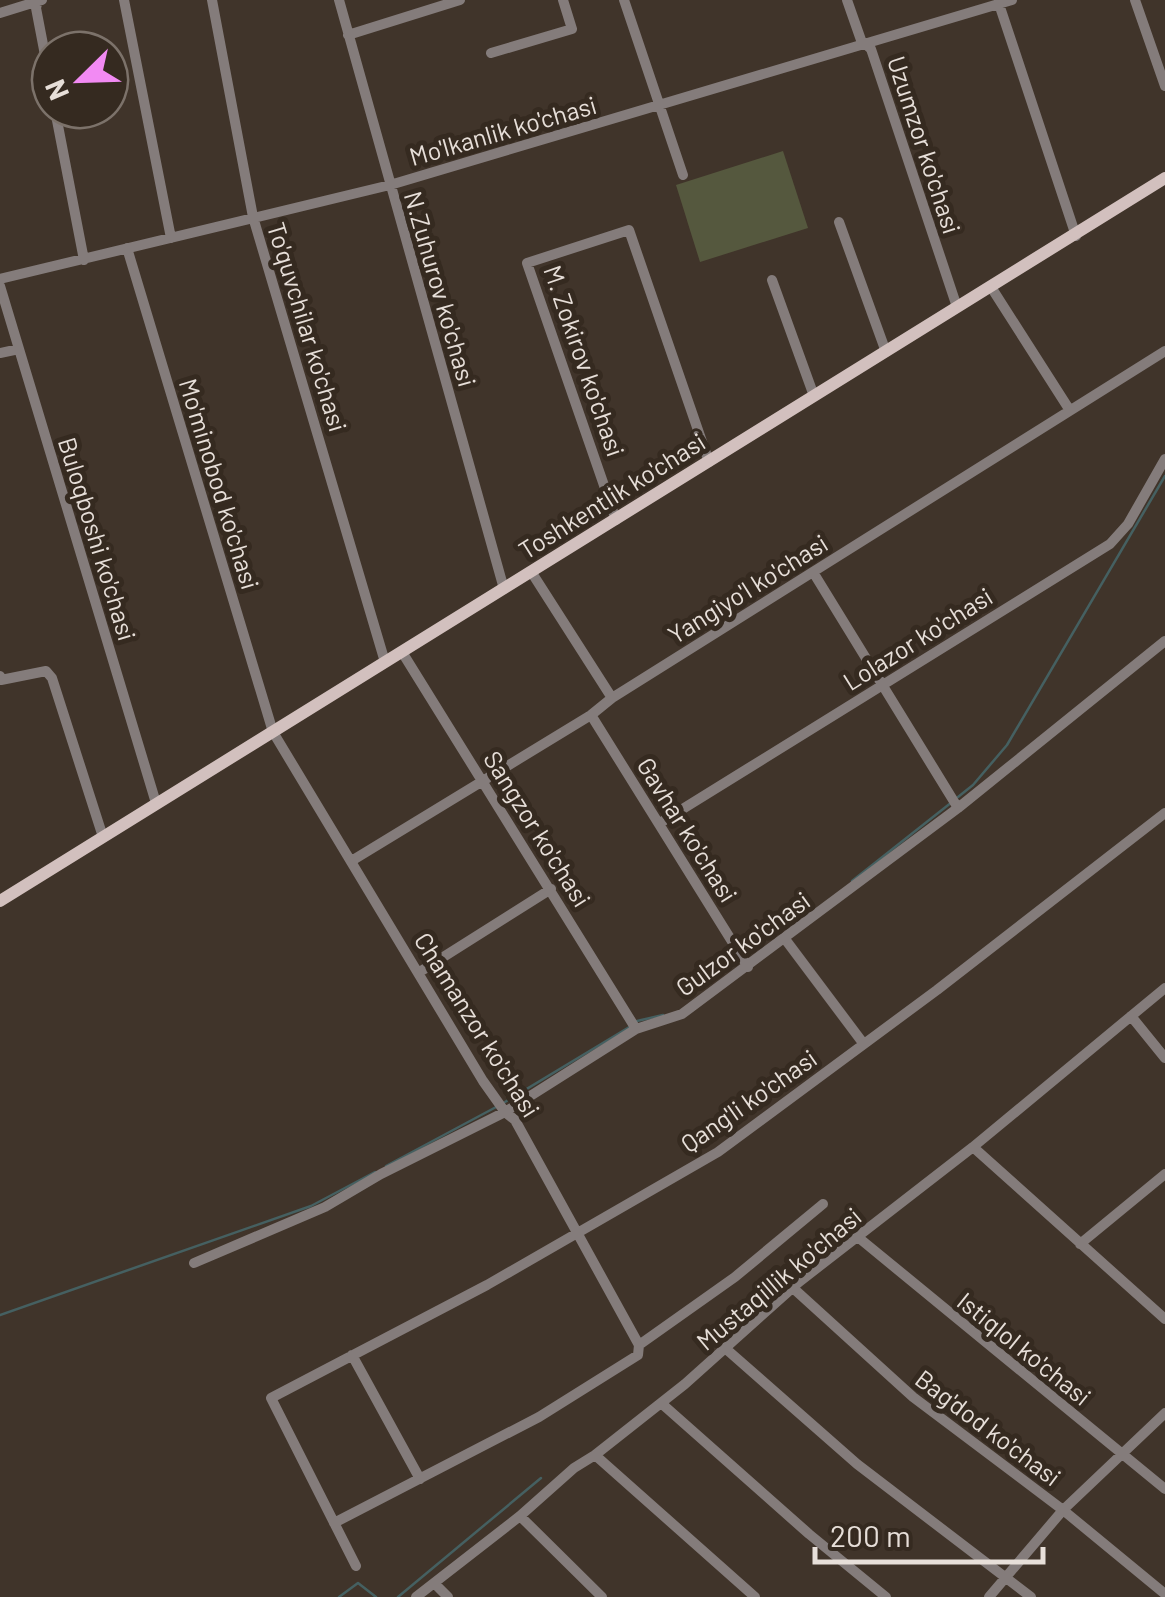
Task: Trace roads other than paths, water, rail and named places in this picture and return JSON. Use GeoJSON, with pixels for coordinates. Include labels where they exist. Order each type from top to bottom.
{"type":"FeatureCollection","features":[{"type":"Feature","properties":{"kind":"main road","name":"Toshkentlik ko'chasi"},"geometry":{"type":"LineString","coordinates":[[0,900],[1165,178]]}},
{"type":"Feature","properties":{"kind":"street"},"geometry":{"type":"LineString","coordinates":[[0,12],[39,0]]}},
{"type":"Feature","properties":{"kind":"street"},"geometry":{"type":"LineString","coordinates":[[39,0],[36,8],[40,30]]}},
{"type":"Feature","properties":{"kind":"street"},"geometry":{"type":"LineString","coordinates":[[124,0],[171,238]]}},
{"type":"Feature","properties":{"kind":"street","name":"To'quvchilar ko'chasi"},"geometry":{"type":"LineString","coordinates":[[212,0],[253,217],[385,662]]}},
{"type":"Feature","properties":{"kind":"street","name":"N.Zuhurov ko'chasi"},"geometry":{"type":"LineString","coordinates":[[339,0],[504,589]]}},
{"type":"Feature","properties":{"kind":"street"},"geometry":{"type":"LineString","coordinates":[[348,35],[460,0]]}},
{"type":"Feature","properties":{"kind":"street"},"geometry":{"type":"LineString","coordinates":[[491,53],[572,29],[562,0]]}},
{"type":"Feature","properties":{"kind":"street"},"geometry":{"type":"LineString","coordinates":[[624,0],[683,175]]}},
{"type":"Feature","properties":{"kind":"street","name":"Uzumzor ko'chasi"},"geometry":{"type":"LineString","coordinates":[[847,0],[861,40],[872,49],[957,307]]}},
{"type":"Feature","properties":{"kind":"street","name":"Mo'lkanlik ko'chasi"},"geometry":{"type":"LineString","coordinates":[[0,283],[126,248],[390,185],[1012,0]]}},
{"type":"Feature","properties":{"kind":"street"},"geometry":{"type":"LineString","coordinates":[[1135,0],[1165,86]]}},
{"type":"Feature","properties":{"kind":"street"},"geometry":{"type":"LineString","coordinates":[[998,4],[1076,236]]}},
{"type":"Feature","properties":{"kind":"street"},"geometry":{"type":"LineString","coordinates":[[60,130],[84,260]]}},
{"type":"Feature","properties":{"kind":"street"},"geometry":{"type":"LineString","coordinates":[[839,222],[886,352]]}},
{"type":"Feature","properties":{"kind":"street","name":"M. Zokirov ko'chasi"},"geometry":{"type":"LineString","coordinates":[[616,520],[527,262],[629,230],[709,462]]}},
{"type":"Feature","properties":{"kind":"street","name":"Mo'minobod ko'chasi"},"geometry":{"type":"LineString","coordinates":[[126,248],[273,732]]}},
{"type":"Feature","properties":{"kind":"street"},"geometry":{"type":"LineString","coordinates":[[772,280],[814,396]]}},
{"type":"Feature","properties":{"kind":"street","name":"Buloqboshi ko'chasi"},"geometry":{"type":"LineString","coordinates":[[0,283],[156,803]]}},
{"type":"Feature","properties":{"kind":"street"},"geometry":{"type":"LineString","coordinates":[[991,287],[1069,409]]}},
{"type":"Feature","properties":{"kind":"street"},"geometry":{"type":"LineString","coordinates":[[0,352],[19,349]]}},
{"type":"Feature","properties":{"kind":"street","name":"Yangiyo'l ko'chasi"},"geometry":{"type":"LineString","coordinates":[[353,860],[592,715],[612,698],[1165,351]]}},
{"type":"Feature","properties":{"kind":"street","name":"Lolazor ko'chasi"},"geometry":{"type":"LineString","coordinates":[[660,823],[1110,544],[1128,524],[1165,458]]}},
{"type":"Feature","properties":{"kind":"street"},"geometry":{"type":"LineString","coordinates":[[813,572],[958,808]]}},
{"type":"Feature","properties":{"kind":"street"},"geometry":{"type":"LineString","coordinates":[[532,573],[612,698]]}},
{"type":"Feature","properties":{"kind":"street","name":"Gulzor ko'chasi"},"geometry":{"type":"LineString","coordinates":[[194,1263],[325,1207],[381,1174],[505,1112],[636,1029],[682,1014],[958,808],[1165,641]]}},
{"type":"Feature","properties":{"kind":"street","name":"Sangzor ko'chasi"},"geometry":{"type":"LineString","coordinates":[[402,652],[636,1029]]}},
{"type":"Feature","properties":{"kind":"street"},"geometry":{"type":"LineString","coordinates":[[0,676],[1,680],[38,670],[46,671],[52,678],[103,837]]}},
{"type":"Feature","properties":{"kind":"street","name":"Gavhar ko'chasi"},"geometry":{"type":"LineString","coordinates":[[592,715],[748,967]]}},
{"type":"Feature","properties":{"kind":"street","name":"Chamanzor ko'chasi"},"geometry":{"type":"LineString","coordinates":[[273,732],[418,973],[505,1112],[515,1120],[638,1345]]}},
{"type":"Feature","properties":{"kind":"street","name":"Qang'li ko'chasi"},"geometry":{"type":"LineString","coordinates":[[334,1522],[271,1398],[577,1235],[585,1226],[718,1152],[1165,813]]}},
{"type":"Feature","properties":{"kind":"street"},"geometry":{"type":"LineString","coordinates":[[418,973],[550,889]]}},
{"type":"Feature","properties":{"kind":"street"},"geometry":{"type":"LineString","coordinates":[[786,940],[863,1043]]}},
{"type":"Feature","properties":{"kind":"street","name":"Mustaqillik ko'chasi"},"geometry":{"type":"LineString","coordinates":[[416,1597],[520,1516],[574,1468],[661,1403],[792,1288],[973,1148],[1165,988]]}},
{"type":"Feature","properties":{"kind":"street"},"geometry":{"type":"LineString","coordinates":[[1131,1016],[1165,1058]]}},
{"type":"Feature","properties":{"kind":"street"},"geometry":{"type":"LineString","coordinates":[[973,1148],[1165,1319]]}},
{"type":"Feature","properties":{"kind":"street"},"geometry":{"type":"LineString","coordinates":[[1080,1244],[1165,1174]]}},
{"type":"Feature","properties":{"kind":"street","name":"Mustaqillik ko'chasi"},"geometry":{"type":"LineString","coordinates":[[334,1522],[539,1417],[638,1356],[638,1345],[736,1277],[822,1204]]}},
{"type":"Feature","properties":{"kind":"street","name":"Istiqlol ko'chasi"},"geometry":{"type":"LineString","coordinates":[[859,1238],[1165,1488]]}},
{"type":"Feature","properties":{"kind":"street","name":"Bag'dod ko'chasi"},"geometry":{"type":"LineString","coordinates":[[792,1288],[912,1397],[1063,1510],[1165,1594]]}},
{"type":"Feature","properties":{"kind":"street"},"geometry":{"type":"LineString","coordinates":[[726,1348],[856,1464],[1031,1597]]}},
{"type":"Feature","properties":{"kind":"street"},"geometry":{"type":"LineString","coordinates":[[352,1355],[420,1478]]}},
{"type":"Feature","properties":{"kind":"street"},"geometry":{"type":"LineString","coordinates":[[661,1403],[886,1597]]}},
{"type":"Feature","properties":{"kind":"street"},"geometry":{"type":"LineString","coordinates":[[989,1597],[1063,1510],[1165,1413]]}},
{"type":"Feature","properties":{"kind":"street"},"geometry":{"type":"LineString","coordinates":[[595,1455],[755,1597]]}},
{"type":"Feature","properties":{"kind":"street"},"geometry":{"type":"LineString","coordinates":[[520,1516],[602,1597]]}},
{"type":"Feature","properties":{"kind":"street"},"geometry":{"type":"LineString","coordinates":[[334,1522],[356,1566]]}},
{"type":"Feature","properties":{"kind":"street"},"geometry":{"type":"LineString","coordinates":[[435,1584],[448,1597]]}},
{"type":"Feature","properties":{"kind":"waterway"},"geometry":{"type":"LineString","coordinates":[[958,797],[1007,745],[1165,476]]}},
{"type":"Feature","properties":{"kind":"waterway"},"geometry":{"type":"LineString","coordinates":[[852,881],[952,802]]}},
{"type":"Feature","properties":{"kind":"waterway"},"geometry":{"type":"LineString","coordinates":[[637,1021],[663,1015]]}},
{"type":"Feature","properties":{"kind":"waterway"},"geometry":{"type":"LineString","coordinates":[[505,1102],[631,1026]]}},
{"type":"Feature","properties":{"kind":"waterway"},"geometry":{"type":"LineString","coordinates":[[386,1166],[498,1106]]}},
{"type":"Feature","properties":{"kind":"waterway"},"geometry":{"type":"LineString","coordinates":[[0,1315],[311,1206],[375,1172]]}},
{"type":"Feature","properties":{"kind":"waterway"},"geometry":{"type":"LineString","coordinates":[[398,1597],[541,1478]]}},
{"type":"Feature","properties":{"kind":"waterway"},"geometry":{"type":"LineString","coordinates":[[339,1597],[358,1583],[376,1597]]}}]}
